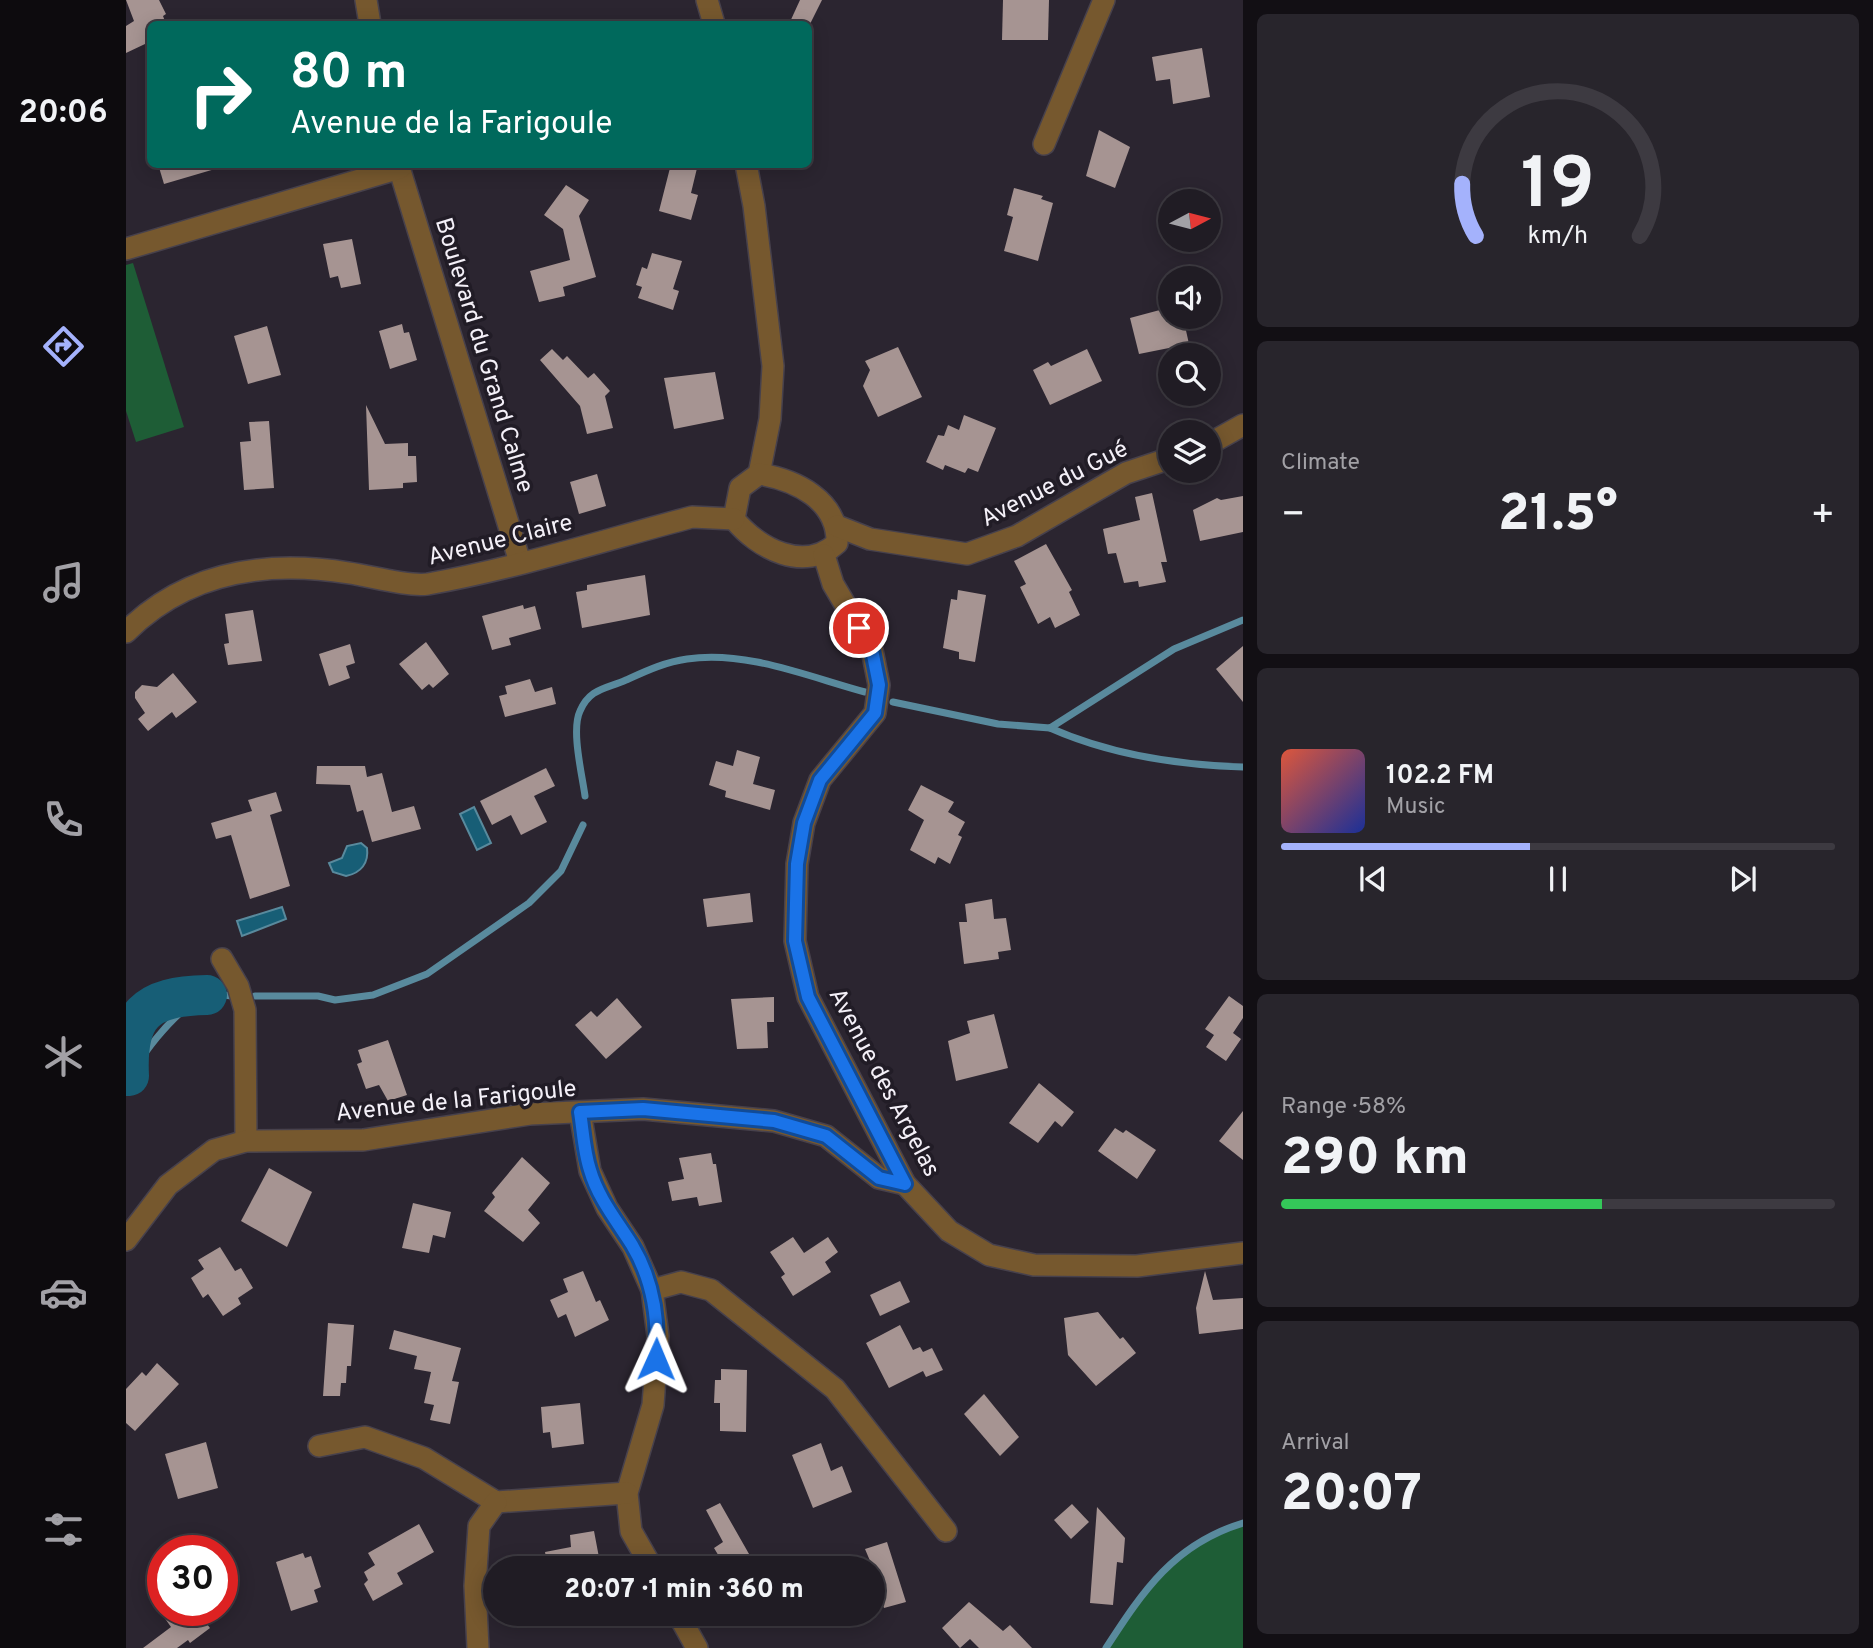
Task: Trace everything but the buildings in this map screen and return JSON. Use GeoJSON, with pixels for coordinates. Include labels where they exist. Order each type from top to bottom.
{"type":"FeatureCollection","features":[{"type":"Feature","properties":{"kind":"street"},"geometry":{"type":"LineString","coordinates":[[366,0],[370,21]]}},
{"type":"Feature","properties":{"kind":"street"},"geometry":{"type":"LineString","coordinates":[[707,0],[713,21]]}},
{"type":"Feature","properties":{"kind":"street"},"geometry":{"type":"LineString","coordinates":[[1044,144],[1104,0]]}},
{"type":"Feature","properties":{"kind":"street"},"geometry":{"type":"LineString","coordinates":[[126,246],[392,168]]}},
{"type":"Feature","properties":{"kind":"street","name":"Boulevard du Grand Calme"},"geometry":{"type":"LineString","coordinates":[[400,168],[520,562]]}},
{"type":"Feature","properties":{"kind":"street"},"geometry":{"type":"LineString","coordinates":[[747,168],[754,206],[773,366],[770,419],[758,474],[740,488],[734,519],[746,534],[784,554],[806,559],[824,555],[837,543],[837,526],[818,499],[786,478],[758,474]]}},
{"type":"Feature","properties":{"kind":"street"},"geometry":{"type":"LineString","coordinates":[[1221,437],[1243,425]]}},
{"type":"Feature","properties":{"kind":"street","name":"Avenue du Gué"},"geometry":{"type":"LineString","coordinates":[[837,526],[870,539],[967,554],[1017,536],[1126,473],[1158,462]]}},
{"type":"Feature","properties":{"kind":"street","name":"Avenue Claire"},"geometry":{"type":"LineString","coordinates":[[126,632],[140,617],[191,587],[234,572],[307,566],[425,585],[692,517],[734,519]]}},
{"type":"Feature","properties":{"kind":"street","name":"Avenue des Argelas"},"geometry":{"type":"LineString","coordinates":[[824,555],[833,584],[872,650],[879,685],[875,713],[820,780],[804,823],[797,864],[795,941],[808,997],[905,1184],[949,1231],[989,1255],[1034,1265],[1138,1266],[1243,1253]]}},
{"type":"Feature","properties":{"kind":"street"},"geometry":{"type":"LineString","coordinates":[[222,959],[238,986],[245,1010],[246,1141]]}},
{"type":"Feature","properties":{"kind":"street","name":"Avenue de la Farigoule"},"geometry":{"type":"LineString","coordinates":[[126,1240],[168,1185],[214,1150],[246,1141],[363,1140],[530,1114],[643,1109],[774,1121],[826,1136],[879,1178],[905,1184]]}},
{"type":"Feature","properties":{"kind":"street"},"geometry":{"type":"LineString","coordinates":[[580,1112],[590,1171],[607,1209],[633,1247],[652,1290],[658,1336],[653,1405],[627,1493],[631,1531],[645,1556]]}},
{"type":"Feature","properties":{"kind":"street"},"geometry":{"type":"LineString","coordinates":[[652,1290],[681,1282],[711,1290],[835,1389],[946,1531]]}},
{"type":"Feature","properties":{"kind":"street"},"geometry":{"type":"LineString","coordinates":[[319,1446],[365,1437],[424,1458],[496,1502],[627,1493]]}},
{"type":"Feature","properties":{"kind":"street"},"geometry":{"type":"LineString","coordinates":[[478,1648],[475,1586],[479,1526],[496,1502]]}},
{"type":"Feature","properties":{"kind":"street"},"geometry":{"type":"LineString","coordinates":[[685,1626],[697,1648]]}},
{"type":"Feature","properties":{"kind":"green space"},"geometry":{"type":"Polygon","coordinates":[[[133,263],[184,427],[136,442],[126,411],[126,265],[133,263]]]}},
{"type":"Feature","properties":{"kind":"green space"},"geometry":{"type":"Polygon","coordinates":[[[1243,1523],[1243,1648],[1106,1648],[1133,1607],[1162,1572],[1198,1543],[1243,1523]]]}},
{"type":"Feature","properties":{"kind":"water"},"geometry":{"type":"Polygon","coordinates":[[[474,807],[491,843],[477,850],[460,814],[474,807]]]}},
{"type":"Feature","properties":{"kind":"water"},"geometry":{"type":"Polygon","coordinates":[[[361,843],[367,848],[367,853],[360,870],[346,876],[333,872],[329,863],[342,858],[347,846],[361,843]]]}},
{"type":"Feature","properties":{"kind":"water"},"geometry":{"type":"Polygon","coordinates":[[[282,907],[286,919],[242,936],[237,921],[282,907]]]}},
{"type":"Feature","properties":{"kind":"waterway"},"geometry":{"type":"LineString","coordinates":[[893,702],[998,724],[1050,728],[1174,649],[1243,620]]}},
{"type":"Feature","properties":{"kind":"waterway"},"geometry":{"type":"LineString","coordinates":[[585,796],[577,729],[584,703],[599,690],[656,667],[687,659],[732,658],[777,666],[865,692]]}},
{"type":"Feature","properties":{"kind":"waterway"},"geometry":{"type":"LineString","coordinates":[[1050,728],[1096,745],[1144,757],[1243,767]]}},
{"type":"Feature","properties":{"kind":"waterway"},"geometry":{"type":"LineString","coordinates":[[255,996],[318,996],[335,1000],[373,995],[427,974],[529,903],[561,871],[583,825]]}},
{"type":"Feature","properties":{"kind":"waterway"},"geometry":{"type":"LineString","coordinates":[[129,1076],[131,1038],[144,1013],[154,1005],[168,1000],[207,995]]}},
{"type":"Feature","properties":{"kind":"waterway"},"geometry":{"type":"LineString","coordinates":[[126,1092],[146,1052],[181,1012],[205,996],[232,996]]}},
{"type":"Feature","properties":{"kind":"waterway"},"geometry":{"type":"LineString","coordinates":[[1106,1648],[1133,1607],[1162,1572],[1198,1543],[1243,1523]]}},
{"type":"Feature","properties":{"kind":"route"},"geometry":{"type":"LineString","coordinates":[[656,1359],[658,1336],[652,1290],[633,1247],[607,1209],[590,1171],[580,1112],[643,1109],[774,1121],[826,1136],[879,1178],[905,1184],[808,997],[795,941],[797,864],[804,823],[820,780],[875,713],[879,685],[872,650],[859,628]]}}]}
